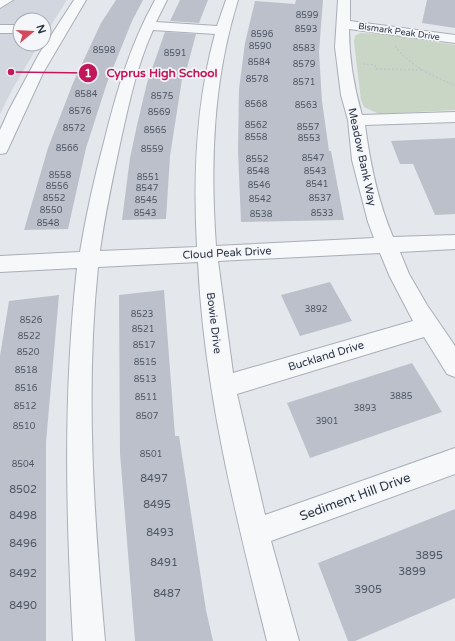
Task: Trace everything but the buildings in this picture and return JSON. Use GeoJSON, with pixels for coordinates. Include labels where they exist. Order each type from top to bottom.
{"type":"FeatureCollection","features":[{"type":"Feature","properties":{"kind":"street"},"geometry":{"type":"LineString","coordinates":[[0,4],[7,0]]}},
{"type":"Feature","properties":{"kind":"street"},"geometry":{"type":"LineString","coordinates":[[0,149],[24,95],[53,37],[80,0]]}},
{"type":"Feature","properties":{"kind":"street"},"geometry":{"type":"LineString","coordinates":[[89,641],[84,566],[80,401],[82,335],[89,260],[95,216],[118,116],[135,58],[160,0]]}},
{"type":"Feature","properties":{"kind":"street","name":"Bowie Drive"},"geometry":{"type":"LineString","coordinates":[[232,0],[222,30],[214,65],[206,125],[204,201],[206,254],[216,344],[240,475],[283,641]]}},
{"type":"Feature","properties":{"kind":"street","name":"Meadow Bank Way"},"geometry":{"type":"LineString","coordinates":[[344,0],[342,47],[349,95],[356,120],[362,167],[376,222],[385,246],[400,277],[455,366]]}},
{"type":"Feature","properties":{"kind":"street","name":"Bismark Peak Drive"},"geometry":{"type":"LineString","coordinates":[[342,24],[455,39]]}},
{"type":"Feature","properties":{"kind":"street"},"geometry":{"type":"LineString","coordinates":[[149,26],[222,30]]}},
{"type":"Feature","properties":{"kind":"street"},"geometry":{"type":"LineString","coordinates":[[0,29],[12,30]]}},
{"type":"Feature","properties":{"kind":"street"},"geometry":{"type":"LineString","coordinates":[[0,40],[12,41]]}},
{"type":"Feature","properties":{"kind":"street"},"geometry":{"type":"LineString","coordinates":[[356,120],[455,116]]}},
{"type":"Feature","properties":{"kind":"street","name":"Cloud Peak Drive"},"geometry":{"type":"LineString","coordinates":[[0,264],[455,242]]}},
{"type":"Feature","properties":{"kind":"street","name":"Buckland Drive"},"geometry":{"type":"LineString","coordinates":[[223,387],[429,326]]}},
{"type":"Feature","properties":{"kind":"street","name":"Sediment Hill Drive"},"geometry":{"type":"LineString","coordinates":[[254,533],[455,461]]}},
{"type":"Feature","properties":{"kind":"path"},"geometry":{"type":"LineString","coordinates":[[393,44],[402,55],[422,70],[455,84]]}},
{"type":"Feature","properties":{"kind":"path"},"geometry":{"type":"LineString","coordinates":[[360,64],[375,64],[376,69],[422,70]]}},
{"type":"Feature","properties":{"kind":"shaded area"},"geometry":{"type":"Polygon","coordinates":[[[0,0],[67,0],[52,23],[52,12],[12,12],[12,52],[34,52],[13,88],[0,114],[0,0]]]}},
{"type":"Feature","properties":{"kind":"green space"},"geometry":{"type":"Polygon","coordinates":[[[360,33],[384,34],[455,45],[455,110],[379,114],[364,107],[361,100],[354,42],[355,36],[360,33]]]}},
{"type":"Feature","properties":{"kind":"place","name":"Cyprus High School"},"geometry":{"type":"Point","coordinates":[11,72]}}]}
